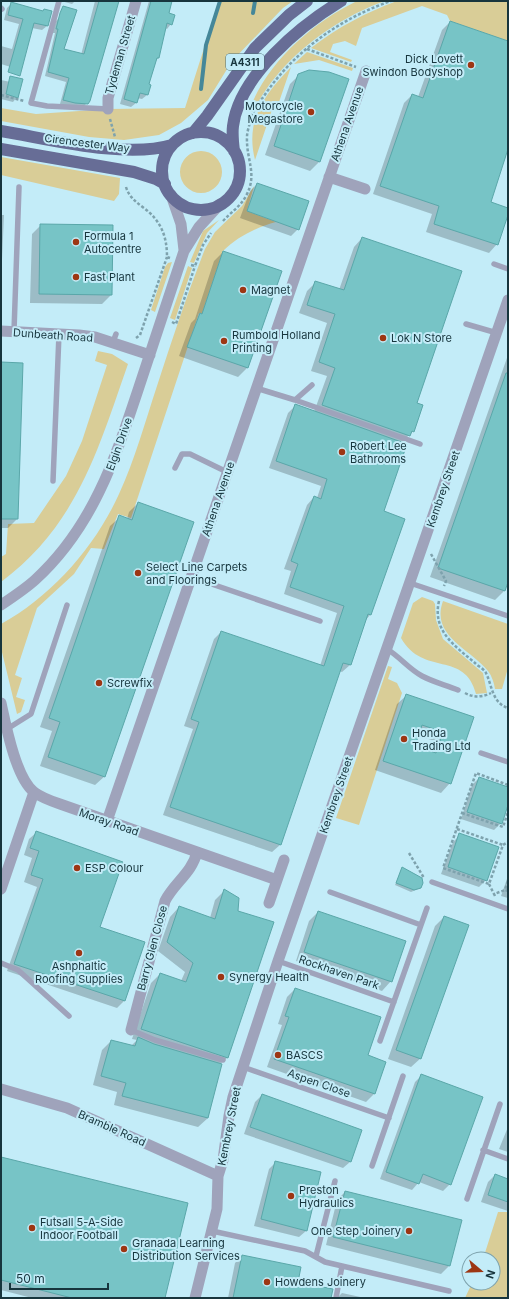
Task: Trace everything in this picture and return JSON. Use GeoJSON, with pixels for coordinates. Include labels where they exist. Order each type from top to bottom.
{"type":"FeatureCollection","features":[{"type":"Feature","properties":{"kind":"main road","name":"A4311"},"geometry":{"type":"LineString","coordinates":[[172,145],[181,138],[193,133],[208,116],[255,48],[289,15],[307,1]]}},
{"type":"Feature","properties":{"kind":"main road","name":"A4311"},"geometry":{"type":"LineString","coordinates":[[220,204],[232,193],[238,181],[239,164],[234,151],[232,128],[243,96],[253,80],[272,57],[299,31],[341,1]]}},
{"type":"Feature","properties":{"kind":"main road","name":"Cirencester Way"},"geometry":{"type":"LineString","coordinates":[[1,131],[72,143],[123,149],[153,150],[172,145]]}},
{"type":"Feature","properties":{"kind":"main road"},"geometry":{"type":"LineString","coordinates":[[193,133],[206,132],[217,135],[229,143],[234,151]]}},
{"type":"Feature","properties":{"kind":"main road"},"geometry":{"type":"LineString","coordinates":[[172,145],[163,163],[163,176],[165,184],[171,195],[180,203],[194,209],[207,209],[220,204]]}},
{"type":"Feature","properties":{"kind":"main road","name":"Cirencester Way"},"geometry":{"type":"LineString","coordinates":[[1,149],[114,168],[145,175],[165,184]]}},
{"type":"Feature","properties":{"kind":"street","name":"Tydeman Street"},"geometry":{"type":"LineString","coordinates":[[108,109],[108,98],[136,1]]}},
{"type":"Feature","properties":{"kind":"street","name":"Athena Avenue"},"geometry":{"type":"LineString","coordinates":[[107,821],[366,71]]}},
{"type":"Feature","properties":{"kind":"street"},"geometry":{"type":"LineString","coordinates":[[329,177],[365,189]]}},
{"type":"Feature","properties":{"kind":"street","name":"Elgin Drive"},"geometry":{"type":"LineString","coordinates":[[171,195],[181,224],[182,256]]}},
{"type":"Feature","properties":{"kind":"street","name":"Elgin Drive"},"geometry":{"type":"LineString","coordinates":[[1,605],[35,580],[48,566],[72,539],[96,502],[124,432],[182,256],[199,227],[220,204]]}},
{"type":"Feature","properties":{"kind":"street","name":"Kembrey Street"},"geometry":{"type":"LineString","coordinates":[[195,1298],[217,1210],[218,1176],[224,1160],[229,1116],[243,1067],[278,961],[508,300]]}},
{"type":"Feature","properties":{"kind":"street","name":"Dunbeath Road"},"geometry":{"type":"LineString","coordinates":[[1,331],[114,338],[150,355]]}},
{"type":"Feature","properties":{"kind":"street","name":"Moray Road"},"geometry":{"type":"LineString","coordinates":[[1,703],[7,729],[22,776],[27,785],[34,792],[46,799],[277,880]]}},
{"type":"Feature","properties":{"kind":"street"},"geometry":{"type":"LineString","coordinates":[[1,889],[34,792]]}},
{"type":"Feature","properties":{"kind":"street","name":"Barry Glen Close"},"geometry":{"type":"LineString","coordinates":[[131,1030],[165,901],[169,892],[194,864],[197,852]]}},
{"type":"Feature","properties":{"kind":"street"},"geometry":{"type":"LineString","coordinates":[[269,903],[284,860]]}},
{"type":"Feature","properties":{"kind":"street","name":"Bramble Road"},"geometry":{"type":"LineString","coordinates":[[1,1089],[67,1108],[218,1176]]}},
{"type":"Feature","properties":{"kind":"lane"},"geometry":{"type":"LineString","coordinates":[[59,1],[31,103],[47,106],[108,109]]}},
{"type":"Feature","properties":{"kind":"lane"},"geometry":{"type":"LineString","coordinates":[[14,331],[19,187]]}},
{"type":"Feature","properties":{"kind":"lane"},"geometry":{"type":"LineString","coordinates":[[494,264],[508,269]]}},
{"type":"Feature","properties":{"kind":"lane"},"geometry":{"type":"LineString","coordinates":[[466,324],[497,333]]}},
{"type":"Feature","properties":{"kind":"lane"},"geometry":{"type":"LineString","coordinates":[[53,481],[59,334]]}},
{"type":"Feature","properties":{"kind":"lane"},"geometry":{"type":"LineString","coordinates":[[295,400],[312,385]]}},
{"type":"Feature","properties":{"kind":"lane"},"geometry":{"type":"LineString","coordinates":[[256,388],[295,400],[420,444]]}},
{"type":"Feature","properties":{"kind":"lane"},"geometry":{"type":"LineString","coordinates":[[175,468],[182,454],[190,454],[227,472]]}},
{"type":"Feature","properties":{"kind":"lane"},"geometry":{"type":"LineString","coordinates":[[190,577],[320,621]]}},
{"type":"Feature","properties":{"kind":"lane"},"geometry":{"type":"LineString","coordinates":[[410,583],[508,616]]}},
{"type":"Feature","properties":{"kind":"lane"},"geometry":{"type":"LineString","coordinates":[[7,729],[31,714],[67,606]]}},
{"type":"Feature","properties":{"kind":"lane"},"geometry":{"type":"LineString","coordinates":[[387,649],[402,658],[408,666],[422,676],[458,690]]}},
{"type":"Feature","properties":{"kind":"lane"},"geometry":{"type":"LineString","coordinates":[[481,753],[508,762]]}},
{"type":"Feature","properties":{"kind":"lane"},"geometry":{"type":"LineString","coordinates":[[432,882],[508,909]]}},
{"type":"Feature","properties":{"kind":"lane"},"geometry":{"type":"LineString","coordinates":[[330,892],[421,925]]}},
{"type":"Feature","properties":{"kind":"lane"},"geometry":{"type":"LineString","coordinates":[[380,1041],[427,908]]}},
{"type":"Feature","properties":{"kind":"lane","name":"Rockhaven Park"},"geometry":{"type":"LineString","coordinates":[[278,961],[394,1002]]}},
{"type":"Feature","properties":{"kind":"lane"},"geometry":{"type":"LineString","coordinates":[[1,963],[18,970],[69,1016]]}},
{"type":"Feature","properties":{"kind":"lane"},"geometry":{"type":"LineString","coordinates":[[131,1030],[155,1040],[223,1060]]}},
{"type":"Feature","properties":{"kind":"lane","name":"Aspen Close"},"geometry":{"type":"LineString","coordinates":[[243,1067],[389,1118]]}},
{"type":"Feature","properties":{"kind":"lane"},"geometry":{"type":"LineString","coordinates":[[372,1166],[403,1076]]}},
{"type":"Feature","properties":{"kind":"lane"},"geometry":{"type":"LineString","coordinates":[[467,1199],[500,1104]]}},
{"type":"Feature","properties":{"kind":"lane"},"geometry":{"type":"LineString","coordinates":[[484,1150],[508,1159]]}},
{"type":"Feature","properties":{"kind":"lane"},"geometry":{"type":"LineString","coordinates":[[316,1256],[335,1181]]}},
{"type":"Feature","properties":{"kind":"lane"},"geometry":{"type":"LineString","coordinates":[[212,1231],[305,1251],[325,1262],[449,1292]]}},
{"type":"Feature","properties":{"kind":"lane"},"geometry":{"type":"LineString","coordinates":[[336,1298],[342,1266]]}},
{"type":"Feature","properties":{"kind":"path"},"geometry":{"type":"LineString","coordinates":[[222,222],[238,207],[246,196],[251,184],[252,170],[247,137],[253,113],[270,86],[307,49],[342,23],[370,8],[391,1]]}},
{"type":"Feature","properties":{"kind":"path"},"geometry":{"type":"LineString","coordinates":[[307,49],[366,71]]}},
{"type":"Feature","properties":{"kind":"path"},"geometry":{"type":"LineString","coordinates":[[1,95],[31,103]]}},
{"type":"Feature","properties":{"kind":"path"},"geometry":{"type":"LineString","coordinates":[[108,109],[115,138]]}},
{"type":"Feature","properties":{"kind":"path"},"geometry":{"type":"LineString","coordinates":[[114,338],[134,338],[140,335],[167,257],[163,229],[153,215],[128,194],[126,187]]}},
{"type":"Feature","properties":{"kind":"path"},"geometry":{"type":"LineString","coordinates":[[167,257],[182,256],[195,266],[203,246],[216,227]]}},
{"type":"Feature","properties":{"kind":"path"},"geometry":{"type":"LineString","coordinates":[[422,550],[432,554],[446,581],[441,594],[438,619],[445,636],[486,672],[491,692],[505,707],[508,708]]}},
{"type":"Feature","properties":{"kind":"path"},"geometry":{"type":"LineString","coordinates":[[458,690],[469,695],[477,696],[484,696],[491,692]]}},
{"type":"Feature","properties":{"kind":"path"},"geometry":{"type":"LineString","coordinates":[[508,784],[476,773],[443,868],[489,884],[503,845],[508,842]]}},
{"type":"Feature","properties":{"kind":"path"},"geometry":{"type":"LineString","coordinates":[[462,813],[503,827],[508,812]]}},
{"type":"Feature","properties":{"kind":"path"},"geometry":{"type":"LineString","coordinates":[[457,828],[503,845]]}},
{"type":"Feature","properties":{"kind":"path"},"geometry":{"type":"LineString","coordinates":[[409,853],[424,880]]}},
{"type":"Feature","properties":{"kind":"path"},"geometry":{"type":"LineString","coordinates":[[508,880],[505,890],[508,891]]}},
{"type":"Feature","properties":{"kind":"shaded area"},"geometry":{"type":"Polygon","coordinates":[[[219,1],[293,1],[283,8],[232,61],[208,100],[181,123],[159,135],[124,140],[89,137],[1,121],[1,108],[36,114],[108,109],[185,108],[219,1]]]}},
{"type":"Feature","properties":{"kind":"shaded area"},"geometry":{"type":"Polygon","coordinates":[[[357,1],[385,1],[341,22],[300,51],[267,87],[252,112],[249,111],[257,93],[267,77],[292,46],[324,21],[357,1]]]}},
{"type":"Feature","properties":{"kind":"shaded area"},"geometry":{"type":"Polygon","coordinates":[[[397,1],[508,1],[508,41],[450,21],[447,15],[422,6],[362,28],[356,46],[345,41],[333,44],[330,52],[352,60],[351,62],[311,48],[331,33],[352,21],[397,1]]]}},
{"type":"Feature","properties":{"kind":"shaded area"},"geometry":{"type":"Polygon","coordinates":[[[307,52],[353,68],[352,71],[319,60],[294,64],[307,52]]]}},
{"type":"Feature","properties":{"kind":"shaded area"},"geometry":{"type":"Polygon","coordinates":[[[291,67],[279,102],[275,101],[255,160],[253,133],[255,120],[259,109],[265,98],[281,77],[291,67]]]}},
{"type":"Feature","properties":{"kind":"shaded area"},"geometry":{"type":"Polygon","coordinates":[[[197,151],[205,151],[213,154],[219,160],[222,172],[219,184],[213,190],[205,193],[197,193],[189,190],[183,184],[180,176],[180,168],[183,160],[189,154],[197,151]]]}},
{"type":"Feature","properties":{"kind":"shaded area"},"geometry":{"type":"Polygon","coordinates":[[[1,157],[120,178],[119,194],[114,201],[1,175],[1,157]]]}},
{"type":"Feature","properties":{"kind":"shaded area"},"geometry":{"type":"Polygon","coordinates":[[[254,186],[247,211],[276,222],[248,233],[223,251],[204,308],[209,316],[199,313],[131,518],[118,514],[104,549],[91,548],[74,574],[37,608],[15,675],[22,678],[16,697],[25,700],[21,712],[17,714],[1,648],[1,624],[20,613],[54,585],[85,551],[109,514],[125,481],[135,454],[180,317],[205,249],[215,232],[242,206],[254,186]]]}},
{"type":"Feature","properties":{"kind":"shaded area"},"geometry":{"type":"Polygon","coordinates":[[[219,220],[207,233],[194,263],[190,262],[203,231],[219,220]]]}},
{"type":"Feature","properties":{"kind":"shaded area"},"geometry":{"type":"Polygon","coordinates":[[[172,262],[155,312],[151,310],[165,267],[168,263],[172,262]]]}},
{"type":"Feature","properties":{"kind":"shaded area"},"geometry":{"type":"Polygon","coordinates":[[[188,266],[192,268],[175,320],[170,318],[188,266]]]}},
{"type":"Feature","properties":{"kind":"shaded area"},"geometry":{"type":"Polygon","coordinates":[[[98,351],[112,354],[128,364],[95,456],[67,511],[49,536],[27,560],[1,582],[1,557],[6,554],[8,524],[34,523],[66,476],[82,441],[107,365],[95,361],[98,351]]]}},
{"type":"Feature","properties":{"kind":"shaded area"},"geometry":{"type":"Polygon","coordinates":[[[422,597],[433,601],[435,604],[436,620],[443,639],[483,673],[487,693],[476,694],[471,681],[463,672],[453,667],[420,657],[410,650],[401,638],[413,603],[422,597]]]}},
{"type":"Feature","properties":{"kind":"shaded area"},"geometry":{"type":"Polygon","coordinates":[[[443,601],[508,624],[508,668],[502,689],[495,689],[493,680],[488,671],[447,633],[442,624],[441,613],[443,601]]]}},
{"type":"Feature","properties":{"kind":"shaded area"},"geometry":{"type":"Polygon","coordinates":[[[388,666],[392,667],[388,679],[397,683],[402,693],[359,825],[336,818],[388,666]]]}},
{"type":"Feature","properties":{"kind":"shaded area"},"geometry":{"type":"Polygon","coordinates":[[[498,1212],[508,1212],[508,1298],[465,1298],[468,1291],[501,1291],[501,1251],[486,1251],[498,1212]]]}},
{"type":"Feature","properties":{"kind":"building"},"geometry":{"type":"Polygon","coordinates":[[[99,1],[119,1],[90,101],[88,104],[63,100],[69,78],[48,72],[58,29],[56,29],[60,13],[63,6],[77,10],[64,49],[84,54],[99,1]]]}},
{"type":"Feature","properties":{"kind":"building"},"geometry":{"type":"Polygon","coordinates":[[[151,1],[172,1],[169,13],[175,15],[172,25],[167,23],[159,58],[157,58],[149,84],[151,85],[148,95],[140,93],[137,103],[124,99],[151,1]]]}},
{"type":"Feature","properties":{"kind":"building"},"geometry":{"type":"Polygon","coordinates":[[[11,2],[43,11],[44,9],[52,11],[48,26],[34,23],[20,76],[8,72],[23,19],[8,15],[11,2]]]}},
{"type":"Feature","properties":{"kind":"building"},"geometry":{"type":"Polygon","coordinates":[[[450,21],[508,41],[508,149],[491,202],[508,208],[508,215],[498,245],[434,224],[439,206],[380,186],[412,94],[423,98],[450,21]]]}},
{"type":"Feature","properties":{"kind":"building","name":"Motorcycle Megastore"},"geometry":{"type":"Polygon","coordinates":[[[309,70],[329,72],[349,79],[320,162],[274,146],[298,74],[309,70]]]}},
{"type":"Feature","properties":{"kind":"building"},"geometry":{"type":"Polygon","coordinates":[[[10,76],[23,79],[18,98],[6,94],[10,76]]]}},
{"type":"Feature","properties":{"kind":"building"},"geometry":{"type":"Polygon","coordinates":[[[257,183],[309,201],[299,230],[247,211],[257,183]]]}},
{"type":"Feature","properties":{"kind":"building"},"geometry":{"type":"Polygon","coordinates":[[[40,224],[113,225],[112,295],[39,294],[40,224]]]}},
{"type":"Feature","properties":{"kind":"building","name":"Lok N Store"},"geometry":{"type":"Polygon","coordinates":[[[362,237],[462,271],[417,403],[423,405],[414,432],[412,431],[410,436],[322,405],[335,368],[319,362],[335,314],[307,305],[315,281],[344,290],[362,237]]]}},
{"type":"Feature","properties":{"kind":"building"},"geometry":{"type":"Polygon","coordinates":[[[223,251],[282,271],[248,368],[187,347],[200,313],[202,314],[223,251]]]}},
{"type":"Feature","properties":{"kind":"building"},"geometry":{"type":"Polygon","coordinates":[[[1,362],[23,363],[18,519],[1,519],[1,362]]]}},
{"type":"Feature","properties":{"kind":"building"},"geometry":{"type":"Polygon","coordinates":[[[506,373],[508,373],[508,582],[505,591],[438,568],[506,373]]]}},
{"type":"Feature","properties":{"kind":"building"},"geometry":{"type":"Polygon","coordinates":[[[295,404],[407,444],[384,511],[405,519],[371,615],[368,614],[351,665],[343,663],[281,845],[170,807],[199,722],[191,719],[221,631],[324,666],[344,606],[290,587],[298,564],[291,561],[314,496],[321,499],[327,479],[276,461],[295,404]]]}},
{"type":"Feature","properties":{"kind":"building"},"geometry":{"type":"Polygon","coordinates":[[[138,502],[194,522],[105,777],[48,757],[60,722],[49,718],[119,515],[132,520],[138,502]]]}},
{"type":"Feature","properties":{"kind":"building","name":"Honda Trading Ltd"},"geometry":{"type":"Polygon","coordinates":[[[406,694],[474,717],[451,784],[383,761],[406,694]],[[422,725],[415,746],[436,753],[443,732],[422,725]]]}},
{"type":"Feature","properties":{"kind":"building"},"geometry":{"type":"Polygon","coordinates":[[[479,777],[508,787],[508,805],[502,824],[467,812],[479,777]]]}},
{"type":"Feature","properties":{"kind":"building"},"geometry":{"type":"Polygon","coordinates":[[[36,831],[123,862],[100,927],[145,942],[125,1001],[14,964],[43,879],[31,875],[39,851],[30,848],[36,831]]]}},
{"type":"Feature","properties":{"kind":"building"},"geometry":{"type":"Polygon","coordinates":[[[459,833],[499,847],[487,881],[448,867],[459,833]]]}},
{"type":"Feature","properties":{"kind":"building"},"geometry":{"type":"Polygon","coordinates":[[[402,867],[422,878],[423,883],[421,888],[414,890],[396,883],[402,867]]]}},
{"type":"Feature","properties":{"kind":"building","name":"Synergy Health"},"geometry":{"type":"Polygon","coordinates":[[[224,889],[239,898],[238,911],[274,922],[228,1058],[141,1029],[160,973],[186,982],[193,963],[167,942],[179,906],[215,919],[224,889]]]}},
{"type":"Feature","properties":{"kind":"building"},"geometry":{"type":"Polygon","coordinates":[[[318,911],[406,941],[392,982],[304,952],[318,911]]]}},
{"type":"Feature","properties":{"kind":"building"},"geometry":{"type":"Polygon","coordinates":[[[444,916],[469,925],[421,1059],[396,1050],[444,916]]]}},
{"type":"Feature","properties":{"kind":"building"},"geometry":{"type":"Polygon","coordinates":[[[295,988],[381,1017],[368,1055],[386,1062],[375,1094],[274,1059],[289,1017],[285,1016],[295,988]]]}},
{"type":"Feature","properties":{"kind":"building"},"geometry":{"type":"Polygon","coordinates":[[[138,1037],[154,1044],[222,1064],[208,1118],[122,1096],[126,1083],[101,1076],[111,1040],[135,1046],[138,1037]]]}},
{"type":"Feature","properties":{"kind":"building"},"geometry":{"type":"Polygon","coordinates":[[[421,1074],[483,1097],[451,1185],[423,1174],[419,1184],[386,1172],[421,1074]]]}},
{"type":"Feature","properties":{"kind":"building"},"geometry":{"type":"Polygon","coordinates":[[[262,1094],[362,1130],[351,1162],[250,1127],[262,1094]]]}},
{"type":"Feature","properties":{"kind":"building"},"geometry":{"type":"Polygon","coordinates":[[[1,1157],[188,1203],[165,1298],[72,1298],[1,1280],[1,1157]]]}},
{"type":"Feature","properties":{"kind":"building","name":"Preston Hydraulics"},"geometry":{"type":"Polygon","coordinates":[[[275,1161],[321,1172],[307,1231],[261,1219],[275,1161]]]}},
{"type":"Feature","properties":{"kind":"building"},"geometry":{"type":"Polygon","coordinates":[[[495,1174],[508,1179],[508,1202],[488,1195],[495,1174]]]}},
{"type":"Feature","properties":{"kind":"building"},"geometry":{"type":"Polygon","coordinates":[[[345,1191],[462,1220],[450,1266],[333,1237],[345,1191]]]}},
{"type":"Feature","properties":{"kind":"building","name":"Howdens Joinery"},"geometry":{"type":"Polygon","coordinates":[[[242,1255],[301,1267],[298,1282],[333,1289],[331,1298],[233,1298],[242,1255]]]}},
{"type":"Feature","properties":{"kind":"waterway"},"geometry":{"type":"LineString","coordinates":[[201,89],[206,45],[220,1]]}},
{"type":"Feature","properties":{"kind":"waterway"},"geometry":{"type":"LineString","coordinates":[[253,13],[255,1]]}},
{"type":"Feature","properties":{"kind":"place","name":"Dick Lovett Swindon Bodyshop"},"geometry":{"type":"Point","coordinates":[471,65]}},
{"type":"Feature","properties":{"kind":"place","name":"Motorcycle Megastore"},"geometry":{"type":"Point","coordinates":[311,112]}},
{"type":"Feature","properties":{"kind":"place","name":"Formula 1 Autocentre"},"geometry":{"type":"Point","coordinates":[76,242]}},
{"type":"Feature","properties":{"kind":"place","name":"Fast Plant"},"geometry":{"type":"Point","coordinates":[76,277]}},
{"type":"Feature","properties":{"kind":"place","name":"Magnet"},"geometry":{"type":"Point","coordinates":[243,290]}},
{"type":"Feature","properties":{"kind":"place","name":"Lok N Store"},"geometry":{"type":"Point","coordinates":[383,338]}},
{"type":"Feature","properties":{"kind":"place","name":"Rumbold Holland Printing"},"geometry":{"type":"Point","coordinates":[224,341]}},
{"type":"Feature","properties":{"kind":"place","name":"Robert Lee Bathrooms"},"geometry":{"type":"Point","coordinates":[342,452]}},
{"type":"Feature","properties":{"kind":"place","name":"Select Line Carpets and Floorings"},"geometry":{"type":"Point","coordinates":[138,573]}},
{"type":"Feature","properties":{"kind":"place","name":"Screwfix"},"geometry":{"type":"Point","coordinates":[99,683]}},
{"type":"Feature","properties":{"kind":"place","name":"Honda Trading Ltd"},"geometry":{"type":"Point","coordinates":[404,739]}},
{"type":"Feature","properties":{"kind":"place","name":"ESP Colour"},"geometry":{"type":"Point","coordinates":[77,868]}},
{"type":"Feature","properties":{"kind":"place","name":"Ashphaltic Roofing Supplies"},"geometry":{"type":"Point","coordinates":[79,953]}},
{"type":"Feature","properties":{"kind":"place","name":"Synergy Health"},"geometry":{"type":"Point","coordinates":[221,977]}},
{"type":"Feature","properties":{"kind":"place","name":"BASCS"},"geometry":{"type":"Point","coordinates":[278,1055]}},
{"type":"Feature","properties":{"kind":"place","name":"Preston Hydraulics"},"geometry":{"type":"Point","coordinates":[291,1196]}},
{"type":"Feature","properties":{"kind":"place","name":"Futsall 5-A-Side Indoor Football"},"geometry":{"type":"Point","coordinates":[32,1228]}},
{"type":"Feature","properties":{"kind":"place","name":"One Step Joinery"},"geometry":{"type":"Point","coordinates":[409,1231]}},
{"type":"Feature","properties":{"kind":"place","name":"Granada Learning Distribution Services"},"geometry":{"type":"Point","coordinates":[124,1249]}},
{"type":"Feature","properties":{"kind":"place","name":"Howdens Joinery"},"geometry":{"type":"Point","coordinates":[267,1282]}}]}
